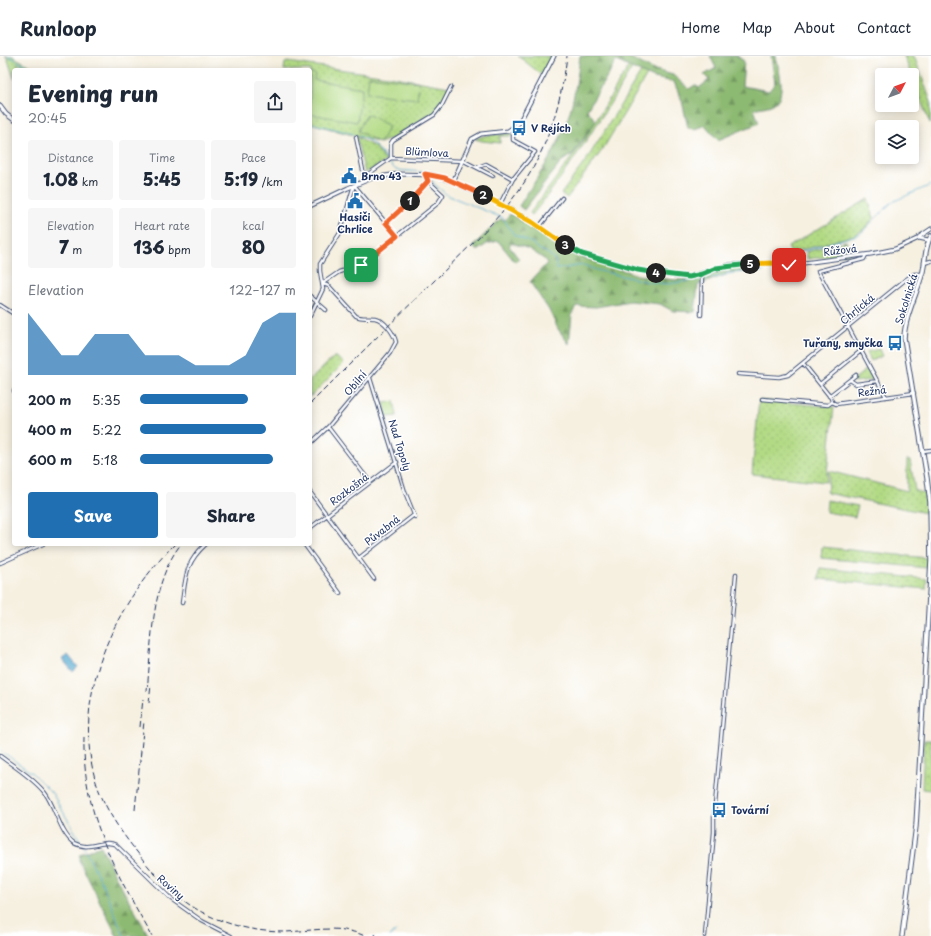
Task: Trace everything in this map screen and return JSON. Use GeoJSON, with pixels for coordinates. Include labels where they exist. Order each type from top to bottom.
{"type":"FeatureCollection","features":[{"type":"Feature","properties":{"kind":"main road","name":"Sokolnická"},"geometry":{"type":"LineString","coordinates":[[902,936],[916,824],[930,591],[930,502],[914,394],[905,351],[904,335],[922,274],[928,240],[931,236]]}},
{"type":"Feature","properties":{"kind":"street"},"geometry":{"type":"LineString","coordinates":[[453,182],[469,144],[476,136],[513,129],[522,119],[554,56]]}},
{"type":"Feature","properties":{"kind":"street"},"geometry":{"type":"LineString","coordinates":[[356,137],[364,179],[391,158],[391,143],[393,140],[434,115],[442,105],[450,87]]}},
{"type":"Feature","properties":{"kind":"street"},"geometry":{"type":"LineString","coordinates":[[0,106],[7,116],[12,119]]}},
{"type":"Feature","properties":{"kind":"street"},"geometry":{"type":"LineString","coordinates":[[500,204],[513,179],[535,152],[513,140],[513,129]]}},
{"type":"Feature","properties":{"kind":"street","name":"Blümlova"},"geometry":{"type":"LineString","coordinates":[[391,158],[462,162],[477,167]]}},
{"type":"Feature","properties":{"kind":"street"},"geometry":{"type":"LineString","coordinates":[[477,167],[486,164],[513,179]]}},
{"type":"Feature","properties":{"kind":"street"},"geometry":{"type":"LineString","coordinates":[[477,167],[493,176]]}},
{"type":"Feature","properties":{"kind":"street","name":"Růžová"},"geometry":{"type":"LineString","coordinates":[[312,205],[364,179],[398,174],[425,174],[436,176],[453,182],[500,204],[539,226],[571,249],[638,270],[689,277],[702,274],[716,268],[744,264],[770,263],[789,265],[866,255],[895,249],[918,238],[931,229]]}},
{"type":"Feature","properties":{"kind":"street"},"geometry":{"type":"LineString","coordinates":[[322,284],[338,272],[361,265],[438,203],[443,194],[428,181],[425,174]]}},
{"type":"Feature","properties":{"kind":"street"},"geometry":{"type":"LineString","coordinates":[[386,223],[408,203],[428,181]]}},
{"type":"Feature","properties":{"kind":"street"},"geometry":{"type":"LineString","coordinates":[[354,185],[397,236]]}},
{"type":"Feature","properties":{"kind":"street"},"geometry":{"type":"LineString","coordinates":[[312,312],[323,289],[320,264],[340,233],[354,185]]}},
{"type":"Feature","properties":{"kind":"street"},"geometry":{"type":"LineString","coordinates":[[539,226],[562,198]]}},
{"type":"Feature","properties":{"kind":"street"},"geometry":{"type":"LineString","coordinates":[[918,238],[928,240]]}},
{"type":"Feature","properties":{"kind":"street","name":"Růžová"},"geometry":{"type":"LineString","coordinates":[[848,327],[818,271],[864,259],[866,255]]}},
{"type":"Feature","properties":{"kind":"street"},"geometry":{"type":"LineString","coordinates":[[924,263],[931,261]]}},
{"type":"Feature","properties":{"kind":"street"},"geometry":{"type":"LineString","coordinates":[[701,315],[702,274]]}},
{"type":"Feature","properties":{"kind":"street","name":"Chrlická"},"geometry":{"type":"LineString","coordinates":[[738,374],[786,376],[803,364],[905,280],[914,274],[922,274]]}},
{"type":"Feature","properties":{"kind":"street","name":"Obilní"},"geometry":{"type":"LineString","coordinates":[[312,442],[328,426],[370,377],[395,345],[394,337],[376,318],[363,318],[356,316],[329,286],[322,284]]}},
{"type":"Feature","properties":{"kind":"street"},"geometry":{"type":"LineString","coordinates":[[312,298],[326,310]]}},
{"type":"Feature","properties":{"kind":"street"},"geometry":{"type":"LineString","coordinates":[[0,304],[12,313]]}},
{"type":"Feature","properties":{"kind":"street"},"geometry":{"type":"LineString","coordinates":[[848,327],[862,350],[886,398]]}},
{"type":"Feature","properties":{"kind":"street"},"geometry":{"type":"LineString","coordinates":[[820,384],[862,350]]}},
{"type":"Feature","properties":{"kind":"street"},"geometry":{"type":"LineString","coordinates":[[803,364],[820,384],[832,402]]}},
{"type":"Feature","properties":{"kind":"street"},"geometry":{"type":"LineString","coordinates":[[829,396],[856,375]]}},
{"type":"Feature","properties":{"kind":"street","name":"Nad Topoly"},"geometry":{"type":"LineString","coordinates":[[370,377],[405,492],[415,516]]}},
{"type":"Feature","properties":{"kind":"street"},"geometry":{"type":"LineString","coordinates":[[850,380],[856,384],[878,381]]}},
{"type":"Feature","properties":{"kind":"street","name":"Režná"},"geometry":{"type":"LineString","coordinates":[[762,398],[828,405],[832,402],[836,404],[914,394]]}},
{"type":"Feature","properties":{"kind":"street"},"geometry":{"type":"LineString","coordinates":[[328,426],[370,482]]}},
{"type":"Feature","properties":{"kind":"street"},"geometry":{"type":"LineString","coordinates":[[923,452],[931,450]]}},
{"type":"Feature","properties":{"kind":"street","name":"Rozkošná"},"geometry":{"type":"LineString","coordinates":[[312,526],[397,462]]}},
{"type":"Feature","properties":{"kind":"street"},"geometry":{"type":"LineString","coordinates":[[312,495],[374,579]]}},
{"type":"Feature","properties":{"kind":"street","name":"Půvabná"},"geometry":{"type":"LineString","coordinates":[[359,558],[415,516]]}},
{"type":"Feature","properties":{"kind":"street"},"geometry":{"type":"LineString","coordinates":[[0,563],[38,546]]}},
{"type":"Feature","properties":{"kind":"street"},"geometry":{"type":"LineString","coordinates":[[182,603],[186,570],[192,559],[204,546]]}},
{"type":"Feature","properties":{"kind":"street"},"geometry":{"type":"LineString","coordinates":[[305,546],[340,593]]}},
{"type":"Feature","properties":{"kind":"street"},"geometry":{"type":"LineString","coordinates":[[705,936],[714,816],[736,574]]}},
{"type":"Feature","properties":{"kind":"street","name":"Roviny"},"geometry":{"type":"LineString","coordinates":[[0,756],[30,779],[46,794],[66,833],[74,843],[89,847],[112,843],[119,848],[160,890],[186,910],[231,936]]}},
{"type":"Feature","properties":{"kind":"green space"},"geometry":{"type":"Polygon","coordinates":[[[5,56],[12,56],[34,68],[26,68],[17,63],[18,68],[12,68],[12,73],[7,57],[5,56]]]}},
{"type":"Feature","properties":{"kind":"green space"},"geometry":{"type":"Polygon","coordinates":[[[518,56],[552,56],[542,75],[518,56]]]}},
{"type":"Feature","properties":{"kind":"green space"},"geometry":{"type":"Polygon","coordinates":[[[580,56],[627,56],[652,69],[673,75],[689,89],[695,85],[699,88],[709,80],[704,75],[716,68],[710,56],[737,56],[744,61],[742,86],[769,91],[775,83],[771,56],[776,56],[781,82],[780,95],[778,100],[773,104],[754,109],[759,123],[718,140],[705,125],[695,129],[688,128],[682,101],[674,82],[654,78],[616,61],[587,110],[596,121],[573,154],[562,161],[524,210],[519,206],[559,141],[566,122],[574,94],[580,56]]]}},
{"type":"Feature","properties":{"kind":"green space"},"geometry":{"type":"Polygon","coordinates":[[[904,56],[914,56],[918,68],[909,68],[904,56]]]}},
{"type":"Feature","properties":{"kind":"green space"},"geometry":{"type":"Polygon","coordinates":[[[288,62],[395,77],[449,87],[439,108],[434,113],[391,139],[380,143],[312,124],[312,68],[284,68],[285,63],[288,62]]]}},
{"type":"Feature","properties":{"kind":"green space"},"geometry":{"type":"Polygon","coordinates":[[[629,66],[632,68],[597,125],[532,215],[530,213],[583,142],[629,66]]]}},
{"type":"Feature","properties":{"kind":"green space"},"geometry":{"type":"Polygon","coordinates":[[[919,70],[931,102],[930,124],[919,95],[919,70]]]}},
{"type":"Feature","properties":{"kind":"green space"},"geometry":{"type":"Polygon","coordinates":[[[641,72],[647,75],[603,149],[567,198],[561,194],[587,159],[641,72]]]}},
{"type":"Feature","properties":{"kind":"green space"},"geometry":{"type":"Polygon","coordinates":[[[312,73],[315,74],[314,80],[362,88],[357,122],[312,114],[312,73]]]}},
{"type":"Feature","properties":{"kind":"green space"},"geometry":{"type":"Polygon","coordinates":[[[369,76],[419,82],[417,99],[367,93],[369,76]]]}},
{"type":"Feature","properties":{"kind":"green space"},"geometry":{"type":"Polygon","coordinates":[[[367,114],[389,126],[380,143],[358,131],[367,114]]]}},
{"type":"Feature","properties":{"kind":"green space"},"geometry":{"type":"Polygon","coordinates":[[[512,133],[512,136],[500,136],[500,143],[475,139],[483,136],[512,133]]]}},
{"type":"Feature","properties":{"kind":"green space"},"geometry":{"type":"Polygon","coordinates":[[[356,137],[375,147],[386,161],[365,173],[356,137]]]}},
{"type":"Feature","properties":{"kind":"green space"},"geometry":{"type":"Polygon","coordinates":[[[868,199],[874,218],[863,230],[855,235],[791,253],[788,247],[868,199]]]}},
{"type":"Feature","properties":{"kind":"green space"},"geometry":{"type":"Polygon","coordinates":[[[510,214],[575,255],[638,275],[675,280],[696,278],[730,268],[745,267],[742,272],[726,272],[726,275],[698,285],[695,312],[673,311],[660,304],[630,301],[596,307],[576,306],[572,314],[569,344],[558,329],[549,310],[530,282],[547,263],[544,259],[529,249],[512,243],[509,246],[519,259],[515,262],[498,241],[487,244],[477,251],[473,246],[500,219],[504,221],[510,214]]]}},
{"type":"Feature","properties":{"kind":"green space"},"geometry":{"type":"Polygon","coordinates":[[[846,241],[850,254],[808,259],[806,252],[846,241]]]}},
{"type":"Feature","properties":{"kind":"green space"},"geometry":{"type":"Polygon","coordinates":[[[879,349],[882,356],[871,361],[867,352],[879,349]]]}},
{"type":"Feature","properties":{"kind":"green space"},"geometry":{"type":"Polygon","coordinates":[[[335,356],[344,363],[312,395],[312,378],[335,356]]]}},
{"type":"Feature","properties":{"kind":"green space"},"geometry":{"type":"Polygon","coordinates":[[[867,369],[873,377],[872,380],[855,382],[853,380],[867,369]]]}},
{"type":"Feature","properties":{"kind":"green space"},"geometry":{"type":"Polygon","coordinates":[[[759,400],[834,407],[826,482],[752,474],[759,400]]]}},
{"type":"Feature","properties":{"kind":"green space"},"geometry":{"type":"Polygon","coordinates":[[[394,401],[397,416],[387,417],[384,403],[394,401]]]}},
{"type":"Feature","properties":{"kind":"green space"},"geometry":{"type":"Polygon","coordinates":[[[907,459],[910,460],[915,491],[925,493],[926,513],[827,493],[829,471],[907,491],[907,459]]]}},
{"type":"Feature","properties":{"kind":"green space"},"geometry":{"type":"Polygon","coordinates":[[[827,500],[858,506],[855,517],[826,512],[827,500]]]}},
{"type":"Feature","properties":{"kind":"green space"},"geometry":{"type":"Polygon","coordinates":[[[822,547],[927,558],[927,568],[821,558],[822,547]]]}},
{"type":"Feature","properties":{"kind":"green space"},"geometry":{"type":"Polygon","coordinates":[[[820,568],[927,579],[926,589],[819,579],[820,568]]]}},
{"type":"Feature","properties":{"kind":"green space"},"geometry":{"type":"Polygon","coordinates":[[[924,740],[931,740],[931,790],[922,789],[924,740]]]}},
{"type":"Feature","properties":{"kind":"green space"},"geometry":{"type":"Polygon","coordinates":[[[101,846],[117,879],[149,936],[117,936],[79,860],[80,854],[101,846]]]}},
{"type":"Feature","properties":{"kind":"water"},"geometry":{"type":"Polygon","coordinates":[[[68,655],[78,667],[73,672],[62,659],[68,655]]]}},
{"type":"Feature","properties":{"kind":"waterway"},"geometry":{"type":"LineString","coordinates":[[8,56],[31,68]]}},
{"type":"Feature","properties":{"kind":"waterway"},"geometry":{"type":"LineString","coordinates":[[312,123],[360,136],[373,144],[396,170],[422,172]]}},
{"type":"Feature","properties":{"kind":"waterway"},"geometry":{"type":"LineString","coordinates":[[430,177],[434,184],[447,195],[503,218],[514,235],[532,243],[539,249],[549,254],[555,260],[557,269],[584,265],[596,270],[649,282],[667,284],[718,277],[732,273],[763,271],[771,265]]}},
{"type":"Feature","properties":{"kind":"waterway"},"geometry":{"type":"LineString","coordinates":[[773,263],[791,255],[860,234],[892,202],[931,185]]}},
{"type":"Feature","properties":{"kind":"waterway"},"geometry":{"type":"LineString","coordinates":[[0,750],[33,774],[52,793],[82,844]]}},
{"type":"Feature","properties":{"kind":"waterway"},"geometry":{"type":"LineString","coordinates":[[86,852],[102,883],[124,936]]}},
{"type":"Feature","properties":{"kind":"waterway"},"geometry":{"type":"LineString","coordinates":[[390,936],[396,932]]}},
{"type":"Feature","properties":{"kind":"railway"},"geometry":{"type":"LineString","coordinates":[[312,402],[487,229],[512,200],[533,168],[551,128],[559,100],[567,56]]}},
{"type":"Feature","properties":{"kind":"railway"},"geometry":{"type":"LineString","coordinates":[[173,546],[153,568],[133,595],[116,624],[103,655],[93,687],[89,720],[90,752],[97,785],[105,804],[125,837],[163,883],[172,892],[205,914],[234,925],[259,930],[285,932],[335,929],[355,932],[365,936]]}},
{"type":"Feature","properties":{"kind":"railway"},"geometry":{"type":"LineString","coordinates":[[147,691],[154,614],[158,595],[163,577],[180,546]]}},
{"type":"Feature","properties":{"kind":"railway"},"geometry":{"type":"LineString","coordinates":[[149,703],[151,685]]}},
{"type":"Feature","properties":{"kind":"railway"},"geometry":{"type":"LineString","coordinates":[[140,727],[143,699]]}},
{"type":"Feature","properties":{"kind":"railway"},"geometry":{"type":"LineString","coordinates":[[135,810],[144,721]]}},
{"type":"Feature","properties":{"kind":"railway"},"geometry":{"type":"LineString","coordinates":[[84,737],[85,765],[89,791],[95,817],[103,841],[125,888],[152,936]]}},
{"type":"Feature","properties":{"kind":"place","name":"V Rejích"},"geometry":{"type":"Point","coordinates":[519,128]}},
{"type":"Feature","properties":{"kind":"place","name":"Brno 43"},"geometry":{"type":"Point","coordinates":[349,176]}},
{"type":"Feature","properties":{"kind":"place","name":"Hasiči Chrlice"},"geometry":{"type":"Point","coordinates":[355,201]}},
{"type":"Feature","properties":{"kind":"place","name":"Tuřany, smyčka"},"geometry":{"type":"Point","coordinates":[895,343]}},
{"type":"Feature","properties":{"kind":"place","name":"Tovární"},"geometry":{"type":"Point","coordinates":[719,810]}},
{"type":"Feature","properties":{"kind":"route"},"geometry":{"type":"LineString","coordinates":[[361,265],[397,236],[386,223],[408,203],[428,181],[425,174],[433,175],[453,182],[500,204],[539,226],[552,237],[582,254],[599,257],[638,270],[689,277],[730,265],[768,263],[789,265]]}}]}
